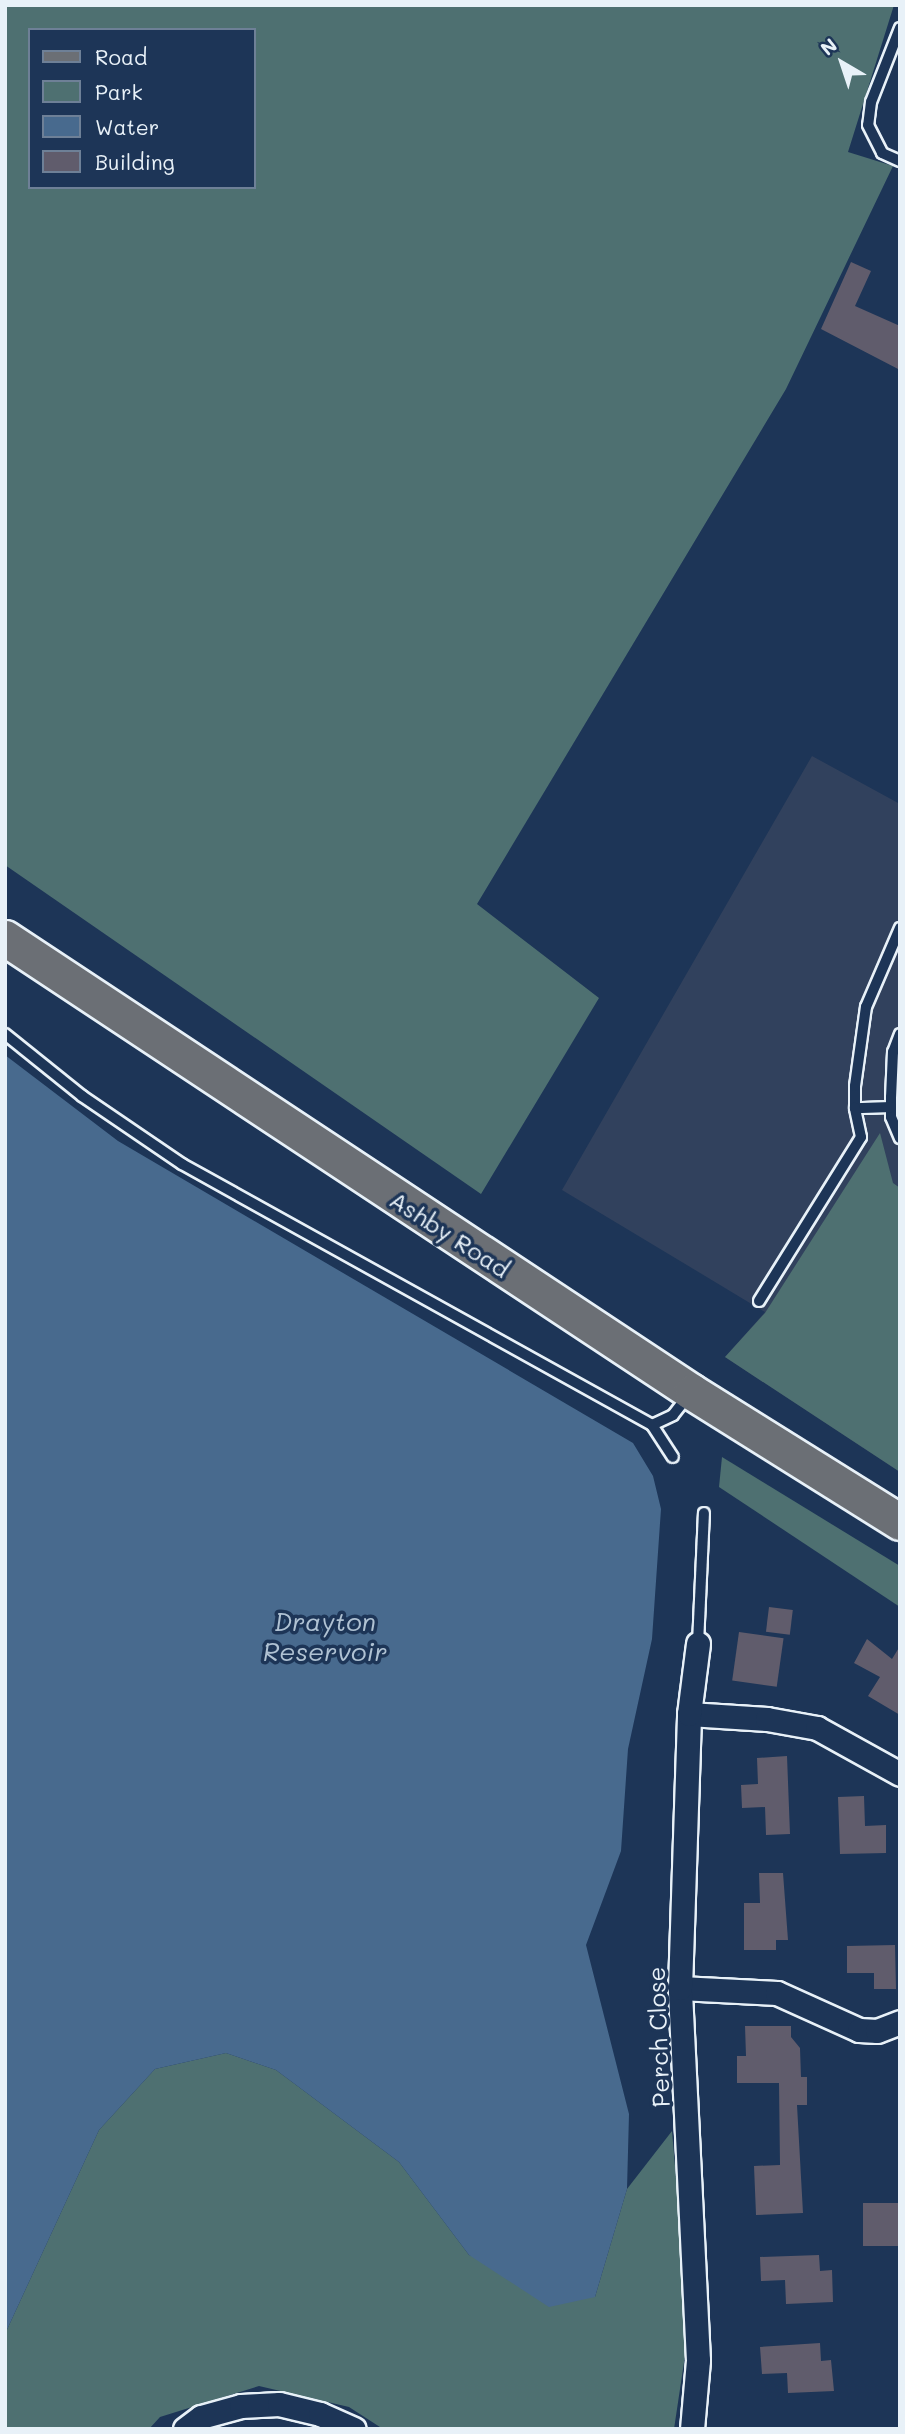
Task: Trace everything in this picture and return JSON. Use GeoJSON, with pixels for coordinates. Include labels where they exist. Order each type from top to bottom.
{"type":"FeatureCollection","features":[{"type":"Feature","properties":{"kind":"main road","name":"Ashby Road"},"geometry":{"type":"LineString","coordinates":[[5,938],[692,1392],[900,1522]]}},
{"type":"Feature","properties":{"kind":"street","name":"Perch Close"},"geometry":{"type":"LineString","coordinates":[[692,2429],[698,2360],[680,1988],[689,1714],[698,1644]]}},
{"type":"Feature","properties":{"kind":"street"},"geometry":{"type":"LineString","coordinates":[[689,1714],[767,1719],[817,1728],[900,1774]]}},
{"type":"Feature","properties":{"kind":"street"},"geometry":{"type":"LineString","coordinates":[[680,1988],[777,1993],[859,2030],[877,2031],[900,2022]]}},
{"type":"Feature","properties":{"kind":"street"},"geometry":{"type":"LineString","coordinates":[[185,2429],[201,2417],[240,2406],[279,2404],[320,2414],[354,2429]]}},
{"type":"Feature","properties":{"kind":"lane"},"geometry":{"type":"LineString","coordinates":[[900,28],[871,102],[868,125],[882,153],[900,161]]}},
{"type":"Feature","properties":{"kind":"lane"},"geometry":{"type":"LineString","coordinates":[[759,1301],[861,1137],[855,1108],[866,1007],[900,928]]}},
{"type":"Feature","properties":{"kind":"lane"},"geometry":{"type":"LineString","coordinates":[[5,1034],[82,1096],[182,1164],[652,1425],[673,1457]]}},
{"type":"Feature","properties":{"kind":"lane"},"geometry":{"type":"LineString","coordinates":[[900,1034],[893,1052],[891,1107],[900,1138]]}},
{"type":"Feature","properties":{"kind":"lane"},"geometry":{"type":"LineString","coordinates":[[855,1108],[891,1107]]}},
{"type":"Feature","properties":{"kind":"lane"},"geometry":{"type":"LineString","coordinates":[[652,1425],[673,1415],[692,1392]]}},
{"type":"Feature","properties":{"kind":"lane"},"geometry":{"type":"LineString","coordinates":[[698,1644],[704,1513]]}},
{"type":"Feature","properties":{"kind":"shaded area"},"geometry":{"type":"Polygon","coordinates":[[[812,756],[900,804],[900,1472],[725,1357],[765,1312],[562,1190],[812,756]]]}},
{"type":"Feature","properties":{"kind":"green space"},"geometry":{"type":"Polygon","coordinates":[[[5,5],[894,5],[848,152],[893,166],[786,389],[477,904],[599,998],[481,1194],[5,865],[5,5]]]}},
{"type":"Feature","properties":{"kind":"green space"},"geometry":{"type":"Polygon","coordinates":[[[880,1133],[893,1183],[900,1188],[900,1472],[725,1357],[765,1313],[880,1133]]]}},
{"type":"Feature","properties":{"kind":"green space"},"geometry":{"type":"Polygon","coordinates":[[[722,1457],[900,1566],[900,1607],[719,1487],[722,1457]]]}},
{"type":"Feature","properties":{"kind":"green space"},"geometry":{"type":"Polygon","coordinates":[[[226,2053],[276,2070],[399,2162],[469,2255],[595,2297],[627,2189],[672,2131],[689,2329],[674,2429],[383,2429],[349,2407],[259,2386],[160,2417],[149,2429],[5,2429],[5,2334],[99,2130],[155,2069],[226,2053]]]}},
{"type":"Feature","properties":{"kind":"water","name":"Drayton Reservoir"},"geometry":{"type":"Polygon","coordinates":[[[5,1055],[118,1141],[633,1443],[653,1476],[661,1509],[652,1639],[628,1749],[621,1851],[586,1945],[629,2114],[627,2189],[595,2297],[549,2307],[469,2255],[399,2162],[276,2070],[226,2053],[155,2069],[99,2130],[5,2334],[5,1055]]]}},
{"type":"Feature","properties":{"kind":"building"},"geometry":{"type":"Polygon","coordinates":[[[851,262],[871,271],[855,306],[900,326],[900,370],[821,329],[851,262]]]}},
{"type":"Feature","properties":{"kind":"building"},"geometry":{"type":"Polygon","coordinates":[[[769,1607],[793,1610],[790,1635],[766,1632],[769,1607]]]}},
{"type":"Feature","properties":{"kind":"building"},"geometry":{"type":"Polygon","coordinates":[[[739,1632],[784,1638],[777,1687],[732,1681],[739,1632]]]}},
{"type":"Feature","properties":{"kind":"building"},"geometry":{"type":"Polygon","coordinates":[[[867,1639],[892,1659],[900,1646],[900,1715],[868,1696],[880,1677],[854,1663],[867,1639]]]}},
{"type":"Feature","properties":{"kind":"building"},"geometry":{"type":"Polygon","coordinates":[[[787,1756],[790,1834],[766,1835],[765,1807],[742,1808],[741,1785],[758,1784],[757,1758],[787,1756]]]}},
{"type":"Feature","properties":{"kind":"building"},"geometry":{"type":"Polygon","coordinates":[[[864,1796],[865,1826],[886,1825],[886,1853],[840,1854],[838,1797],[864,1796]]]}},
{"type":"Feature","properties":{"kind":"building"},"geometry":{"type":"Polygon","coordinates":[[[759,1873],[783,1873],[788,1940],[776,1940],[776,1950],[744,1950],[744,1903],[760,1903],[759,1873]]]}},
{"type":"Feature","properties":{"kind":"building"},"geometry":{"type":"Polygon","coordinates":[[[895,1945],[896,1989],[874,1989],[874,1973],[847,1973],[847,1946],[895,1945]]]}},
{"type":"Feature","properties":{"kind":"building"},"geometry":{"type":"Polygon","coordinates":[[[745,2026],[791,2026],[791,2037],[800,2048],[801,2077],[807,2077],[807,2105],[797,2105],[803,2213],[756,2215],[754,2166],[780,2165],[779,2083],[737,2083],[737,2056],[746,2056],[745,2026]]]}},
{"type":"Feature","properties":{"kind":"building"},"geometry":{"type":"Polygon","coordinates":[[[863,2203],[900,2203],[900,2246],[863,2246],[863,2203]]]}},
{"type":"Feature","properties":{"kind":"building"},"geometry":{"type":"Polygon","coordinates":[[[819,2255],[820,2271],[832,2270],[833,2302],[786,2304],[785,2280],[761,2281],[760,2257],[819,2255]]]}},
{"type":"Feature","properties":{"kind":"building"},"geometry":{"type":"Polygon","coordinates":[[[820,2343],[821,2361],[831,2360],[834,2391],[788,2393],[787,2373],[762,2374],[760,2347],[820,2343]]]}}]}
